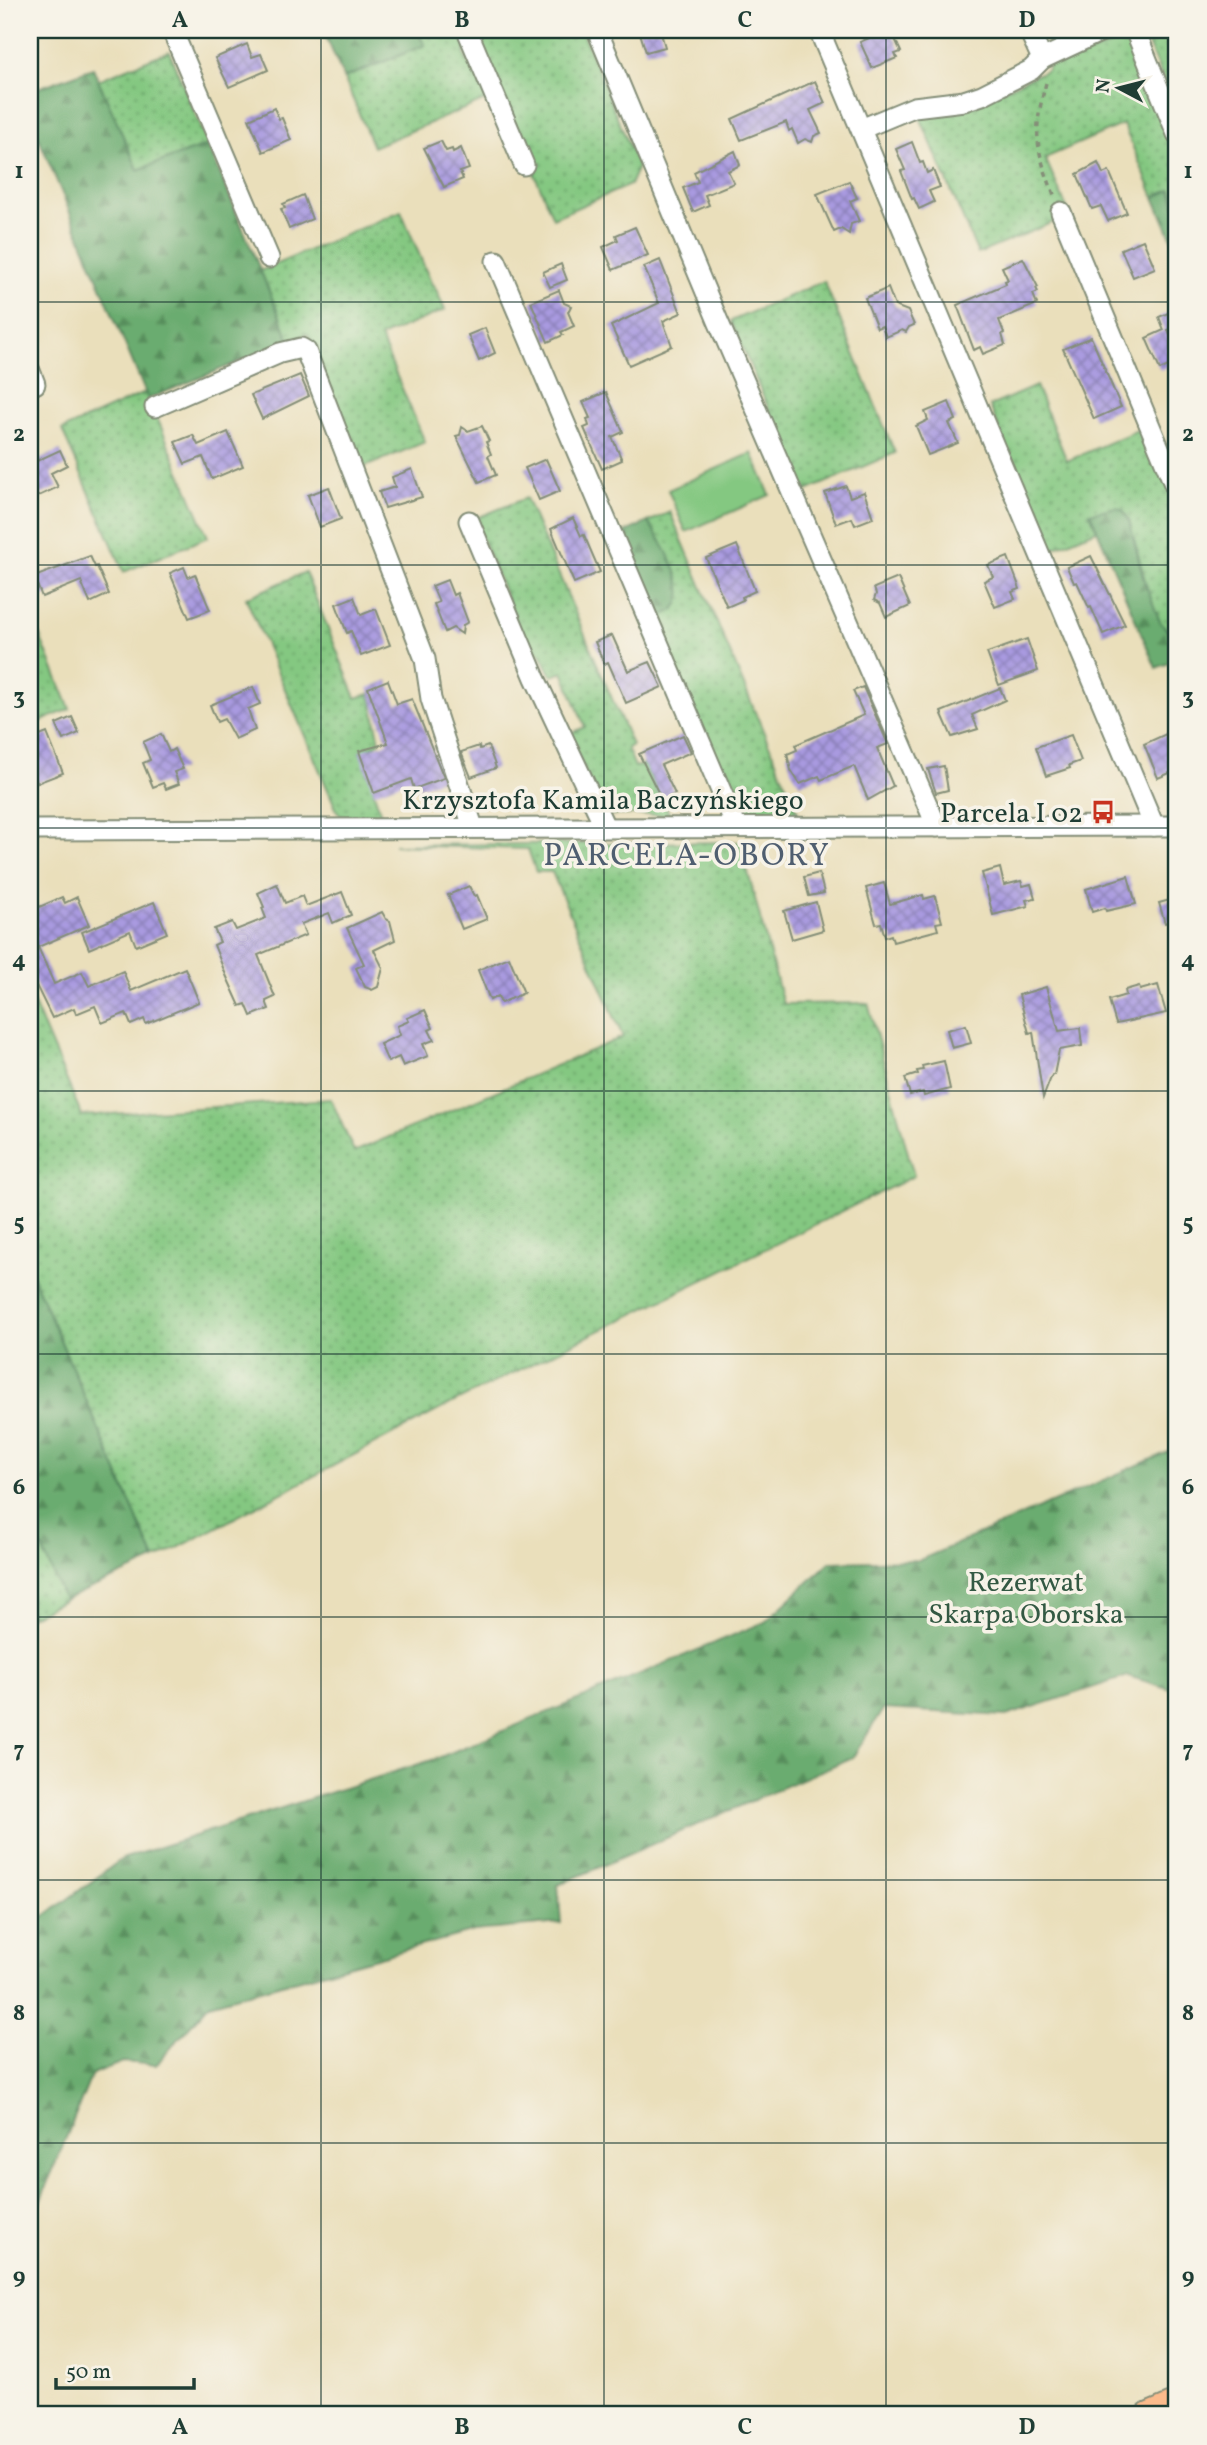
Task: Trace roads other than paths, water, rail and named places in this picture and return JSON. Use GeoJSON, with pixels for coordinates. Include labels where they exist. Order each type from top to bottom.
{"type":"FeatureCollection","features":[{"type":"Feature","properties":{"kind":"main road"},"geometry":{"type":"LineString","coordinates":[[1149,2415],[1177,2403]]}},
{"type":"Feature","properties":{"kind":"street"},"geometry":{"type":"LineString","coordinates":[[172,30],[270,258]]}},
{"type":"Feature","properties":{"kind":"street"},"geometry":{"type":"LineString","coordinates":[[467,30],[524,165]]}},
{"type":"Feature","properties":{"kind":"street"},"geometry":{"type":"LineString","coordinates":[[597,30],[701,283],[937,827]]}},
{"type":"Feature","properties":{"kind":"street"},"geometry":{"type":"LineString","coordinates":[[819,30],[1154,826]]}},
{"type":"Feature","properties":{"kind":"street"},"geometry":{"type":"LineString","coordinates":[[1029,30],[1042,59]]}},
{"type":"Feature","properties":{"kind":"street"},"geometry":{"type":"LineString","coordinates":[[861,129],[914,107],[964,102],[982,95],[1031,70],[1042,59],[1104,30]]}},
{"type":"Feature","properties":{"kind":"street"},"geometry":{"type":"LineString","coordinates":[[1135,30],[1177,134]]}},
{"type":"Feature","properties":{"kind":"street"},"geometry":{"type":"LineString","coordinates":[[1061,212],[1177,491]]}},
{"type":"Feature","properties":{"kind":"street"},"geometry":{"type":"LineString","coordinates":[[495,261],[736,826]]}},
{"type":"Feature","properties":{"kind":"street"},"geometry":{"type":"LineString","coordinates":[[155,407],[292,349],[301,348],[306,351],[425,659],[431,699],[473,827]]}},
{"type":"Feature","properties":{"kind":"street"},"geometry":{"type":"LineString","coordinates":[[468,521],[535,678],[605,827]]}},
{"type":"Feature","properties":{"kind":"street","name":"Krzysztofa Kamila Baczyńskiego"},"geometry":{"type":"LineString","coordinates":[[30,830],[1177,826]]}},
{"type":"Feature","properties":{"kind":"place","name":"Parcela I 02"},"geometry":{"type":"Point","coordinates":[1103,812]}},
{"type":"Feature","properties":{"kind":"district","name":"PARCELA-OBORY"},"geometry":{"type":"Point","coordinates":[687,854]}},
{"type":"Feature","properties":{"kind":"park label","name":"Rezerwat Skarpa Oborska"},"geometry":{"type":"Point","coordinates":[1026,1597]}}]}
